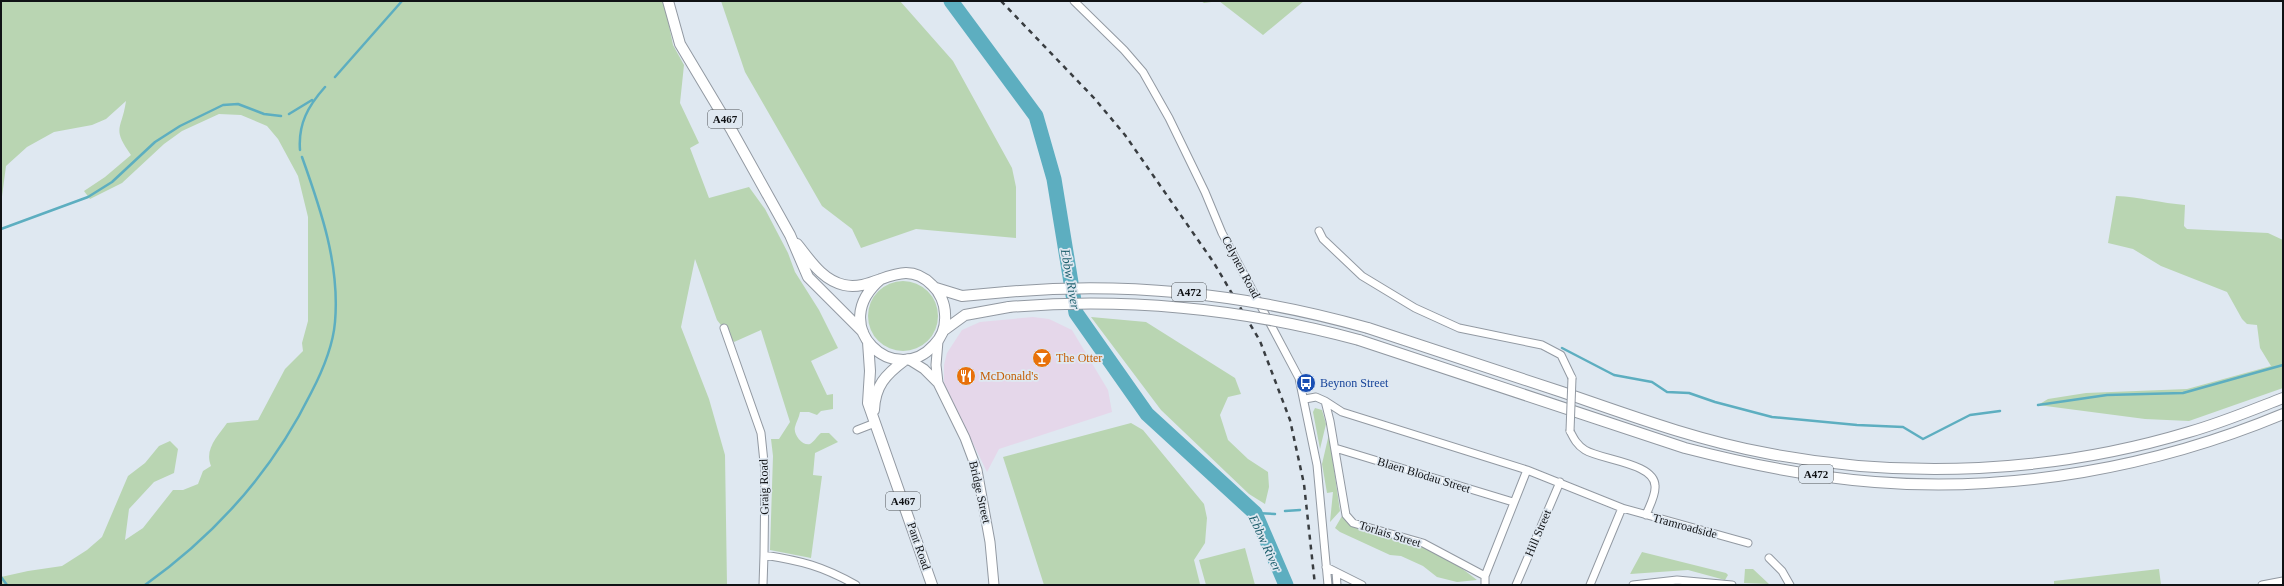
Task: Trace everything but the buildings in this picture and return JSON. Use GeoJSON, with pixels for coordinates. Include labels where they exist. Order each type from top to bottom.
{"type":"FeatureCollection","features":[{"type":"Feature","properties":{"kind":"main road","name":"A467"},"geometry":{"type":"LineString","coordinates":[[668,1],[680,44],[732,131],[790,235],[810,280],[862,332]]}},
{"type":"Feature","properties":{"kind":"main road","name":"A467"},"geometry":{"type":"LineString","coordinates":[[790,235],[821,273],[837,283],[855,286],[881,279]]}},
{"type":"Feature","properties":{"kind":"main road","name":"A472"},"geometry":{"type":"LineString","coordinates":[[881,279],[894,274],[908,273],[924,278],[936,288],[962,296],[1006,292],[1103,288],[1146,289],[1217,295],[1310,312],[1368,328],[1653,423],[1715,441],[1766,453],[1824,463],[1876,468],[1946,469],[2001,466],[2080,458],[2189,432],[2283,398]]}},
{"type":"Feature","properties":{"kind":"main road"},"geometry":{"type":"LineString","coordinates":[[881,279],[869,290],[863,301],[860,317],[862,332],[868,342],[883,354],[906,360]]}},
{"type":"Feature","properties":{"kind":"main road","name":"A472"},"geometry":{"type":"LineString","coordinates":[[906,360],[923,354],[938,341],[943,331],[945,311],[936,288]]}},
{"type":"Feature","properties":{"kind":"main road","name":"A472"},"geometry":{"type":"LineString","coordinates":[[943,331],[965,315],[1009,307],[1107,303],[1181,307],[1254,316],[1308,326],[1359,340],[1685,448],[1739,462],[1875,482],[1978,482],[2056,476],[2137,461],[2214,441],[2283,414]]}},
{"type":"Feature","properties":{"kind":"main road","name":"Pant Road"},"geometry":{"type":"LineString","coordinates":[[868,342],[870,371],[868,403],[932,585]]}},
{"type":"Feature","properties":{"kind":"main road","name":"Pant Road"},"geometry":{"type":"LineString","coordinates":[[874,420],[876,394],[881,380],[906,360]]}},
{"type":"Feature","properties":{"kind":"street","name":"Celynen Road"},"geometry":{"type":"LineString","coordinates":[[1074,1],[1124,50],[1147,79],[1173,124],[1222,233],[1299,378],[1305,400],[1317,465],[1328,585]]}},
{"type":"Feature","properties":{"kind":"street"},"geometry":{"type":"LineString","coordinates":[[1319,232],[1323,239],[1362,276],[1415,308],[1459,328],[1542,345],[1561,355],[1572,378],[1570,431],[1576,443],[1586,451],[1649,472],[1655,481],[1656,488],[1646,515]]}},
{"type":"Feature","properties":{"kind":"street","name":"Graig Road"},"geometry":{"type":"LineString","coordinates":[[724,328],[761,433],[765,472],[763,585]]}},
{"type":"Feature","properties":{"kind":"street","name":"Bridge Street"},"geometry":{"type":"LineString","coordinates":[[938,341],[936,365],[938,383]]}},
{"type":"Feature","properties":{"kind":"street","name":"Bridge Street"},"geometry":{"type":"LineString","coordinates":[[906,360],[929,373],[938,383],[965,438],[977,470],[990,542],[994,585]]}},
{"type":"Feature","properties":{"kind":"street"},"geometry":{"type":"LineString","coordinates":[[1305,400],[1316,397],[1342,412],[1527,470],[1513,502],[1485,576],[1485,585]]}},
{"type":"Feature","properties":{"kind":"street","name":"Torlais Street"},"geometry":{"type":"LineString","coordinates":[[1325,401],[1335,448],[1346,515],[1353,522],[1423,543],[1485,576]]}},
{"type":"Feature","properties":{"kind":"street"},"geometry":{"type":"LineString","coordinates":[[857,430],[874,420]]}},
{"type":"Feature","properties":{"kind":"street","name":"Blaen Blodau Street"},"geometry":{"type":"LineString","coordinates":[[1335,448],[1513,502]]}},
{"type":"Feature","properties":{"kind":"street","name":"Tramroadside"},"geometry":{"type":"LineString","coordinates":[[1527,470],[1622,508],[1748,543]]}},
{"type":"Feature","properties":{"kind":"street","name":"Hill Street"},"geometry":{"type":"LineString","coordinates":[[1516,585],[1560,482]]}},
{"type":"Feature","properties":{"kind":"street"},"geometry":{"type":"LineString","coordinates":[[1590,585],[1622,508]]}},
{"type":"Feature","properties":{"kind":"street"},"geometry":{"type":"LineString","coordinates":[[764,555],[816,565],[856,585]]}},
{"type":"Feature","properties":{"kind":"street"},"geometry":{"type":"LineString","coordinates":[[1769,558],[1782,571],[1790,585]]}},
{"type":"Feature","properties":{"kind":"street"},"geometry":{"type":"LineString","coordinates":[[1326,568],[1362,585]]}},
{"type":"Feature","properties":{"kind":"street"},"geometry":{"type":"LineString","coordinates":[[1336,572],[1337,585]]}},
{"type":"Feature","properties":{"kind":"street"},"geometry":{"type":"LineString","coordinates":[[1633,585],[1677,580],[1732,585]]}},
{"type":"Feature","properties":{"kind":"street"},"geometry":{"type":"LineString","coordinates":[[2262,585],[2283,581]]}},
{"type":"Feature","properties":{"kind":"shaded area"},"geometry":{"type":"Polygon","coordinates":[[[1033,317],[1049,319],[1072,330],[1108,390],[1112,412],[999,449],[987,472],[944,384],[944,365],[947,353],[962,330],[980,322],[1033,317]]]}},
{"type":"Feature","properties":{"kind":"green space"},"geometry":{"type":"Polygon","coordinates":[[[1,1],[664,1],[673,45],[684,65],[680,103],[699,143],[690,148],[709,198],[749,187],[765,209],[788,253],[795,272],[819,310],[838,348],[811,361],[827,395],[833,394],[833,409],[821,411],[817,415],[809,412],[800,412],[795,427],[795,433],[804,443],[810,444],[821,433],[829,433],[838,442],[815,453],[813,475],[822,476],[811,558],[770,550],[773,456],[771,439],[779,439],[790,422],[761,330],[734,342],[717,320],[695,259],[681,327],[709,399],[725,455],[727,585],[1,585],[1,577],[62,566],[87,550],[102,537],[128,476],[145,463],[159,446],[170,441],[178,449],[174,473],[154,482],[129,509],[125,540],[143,528],[173,490],[183,490],[198,484],[203,471],[211,466],[209,454],[213,443],[227,423],[258,420],[285,369],[303,351],[302,343],[308,321],[308,217],[298,176],[278,139],[267,126],[241,115],[219,114],[182,131],[164,144],[122,183],[90,199],[84,191],[105,177],[131,155],[121,139],[120,133],[126,101],[106,119],[92,125],[54,132],[27,147],[6,166],[1,204],[1,1]]]}},
{"type":"Feature","properties":{"kind":"green space"},"geometry":{"type":"Polygon","coordinates":[[[721,1],[900,1],[953,61],[1012,168],[1016,187],[1016,238],[916,229],[861,248],[852,229],[822,206],[745,72],[721,1]]]}},
{"type":"Feature","properties":{"kind":"green space"},"geometry":{"type":"Polygon","coordinates":[[[1201,1],[1219,1],[1204,3],[1201,1]]]}},
{"type":"Feature","properties":{"kind":"green space"},"geometry":{"type":"Polygon","coordinates":[[[1219,1],[1304,1],[1263,35],[1219,1]]]}},
{"type":"Feature","properties":{"kind":"green space"},"geometry":{"type":"Polygon","coordinates":[[[2116,196],[2185,205],[2184,226],[2187,229],[2268,233],[2283,240],[2283,388],[2189,421],[2145,419],[2038,405],[2048,399],[2086,393],[2187,389],[2271,366],[2260,348],[2257,325],[2247,324],[2242,319],[2227,292],[2161,266],[2133,249],[2108,243],[2116,196]]]}},
{"type":"Feature","properties":{"kind":"green space"},"geometry":{"type":"Polygon","coordinates":[[[896,281],[910,281],[923,287],[932,296],[936,302],[938,316],[936,330],[928,341],[917,349],[910,351],[896,351],[889,349],[878,341],[870,330],[868,323],[868,309],[870,302],[878,291],[889,283],[896,281]]]}},
{"type":"Feature","properties":{"kind":"green space"},"geometry":{"type":"Polygon","coordinates":[[[1091,317],[1146,322],[1235,378],[1241,394],[1228,397],[1220,415],[1228,440],[1248,459],[1268,472],[1269,487],[1265,504],[1249,494],[1161,410],[1091,317]]]}},
{"type":"Feature","properties":{"kind":"green space"},"geometry":{"type":"Polygon","coordinates":[[[1315,408],[1322,410],[1326,424],[1320,449],[1313,412],[1315,408]]]}},
{"type":"Feature","properties":{"kind":"green space"},"geometry":{"type":"Polygon","coordinates":[[[1131,423],[1143,430],[1204,504],[1207,518],[1205,543],[1194,560],[1200,584],[1044,585],[1003,457],[1131,423]]]}},
{"type":"Feature","properties":{"kind":"green space"},"geometry":{"type":"Polygon","coordinates":[[[1329,434],[1340,511],[1330,522],[1333,492],[1327,493],[1322,464],[1329,434]]]}},
{"type":"Feature","properties":{"kind":"green space"},"geometry":{"type":"Polygon","coordinates":[[[1342,516],[1351,526],[1421,546],[1460,567],[1477,580],[1457,582],[1437,577],[1423,566],[1401,556],[1390,555],[1340,532],[1335,528],[1342,516]]]}},
{"type":"Feature","properties":{"kind":"green space"},"geometry":{"type":"Polygon","coordinates":[[[1245,548],[1255,585],[1206,585],[1199,560],[1245,548]]]}},
{"type":"Feature","properties":{"kind":"green space"},"geometry":{"type":"Polygon","coordinates":[[[1642,552],[1726,573],[1728,575],[1725,580],[1688,570],[1630,574],[1642,552]]]}},
{"type":"Feature","properties":{"kind":"green space"},"geometry":{"type":"Polygon","coordinates":[[[1745,569],[1753,569],[1769,584],[1744,583],[1745,569]]]}},
{"type":"Feature","properties":{"kind":"green space"},"geometry":{"type":"Polygon","coordinates":[[[2159,569],[2161,585],[2054,585],[2054,581],[2159,569]]]}},
{"type":"Feature","properties":{"kind":"waterway"},"geometry":{"type":"LineString","coordinates":[[335,77],[402,1]]}},
{"type":"Feature","properties":{"kind":"waterway","name":"Ebbw River"},"geometry":{"type":"LineString","coordinates":[[951,1],[1036,116],[1054,179],[1076,313],[1147,414],[1255,513],[1286,585]]}},
{"type":"Feature","properties":{"kind":"waterway"},"geometry":{"type":"LineString","coordinates":[[300,150],[301,132],[305,116],[309,108],[325,87]]}},
{"type":"Feature","properties":{"kind":"waterway"},"geometry":{"type":"LineString","coordinates":[[289,114],[312,100]]}},
{"type":"Feature","properties":{"kind":"waterway"},"geometry":{"type":"LineString","coordinates":[[1,229],[88,197],[112,182],[155,142],[180,126],[223,105],[238,104],[264,114],[281,116]]}},
{"type":"Feature","properties":{"kind":"waterway"},"geometry":{"type":"LineString","coordinates":[[145,585],[171,566],[195,545],[240,499],[279,448],[296,421],[323,368],[334,331],[336,301],[335,280],[328,238],[302,157]]}},
{"type":"Feature","properties":{"kind":"waterway"},"geometry":{"type":"LineString","coordinates":[[1562,348],[1614,375],[1652,382],[1667,392],[1689,393],[1715,402],[1772,417],[1857,425],[1903,427],[1923,439],[1970,415],[2000,411]]}},
{"type":"Feature","properties":{"kind":"waterway"},"geometry":{"type":"LineString","coordinates":[[2038,405],[2107,395],[2183,393],[2283,365]]}},
{"type":"Feature","properties":{"kind":"waterway"},"geometry":{"type":"LineString","coordinates":[[1285,511],[1300,510]]}},
{"type":"Feature","properties":{"kind":"waterway"},"geometry":{"type":"LineString","coordinates":[[1255,513],[1275,514]]}},
{"type":"Feature","properties":{"kind":"waterway"},"geometry":{"type":"LineString","coordinates":[[1,577],[7,585]]}},
{"type":"Feature","properties":{"kind":"railway"},"geometry":{"type":"LineString","coordinates":[[1001,1],[1094,98],[1125,135],[1214,263],[1260,341],[1290,420],[1304,484],[1315,585]]}},
{"type":"Feature","properties":{"kind":"place","name":"The Otter"},"geometry":{"type":"Point","coordinates":[1042,358]}},
{"type":"Feature","properties":{"kind":"place","name":"McDonald's"},"geometry":{"type":"Point","coordinates":[966,376]}},
{"type":"Feature","properties":{"kind":"place","name":"Beynon Street"},"geometry":{"type":"Point","coordinates":[1306,383]}}]}
